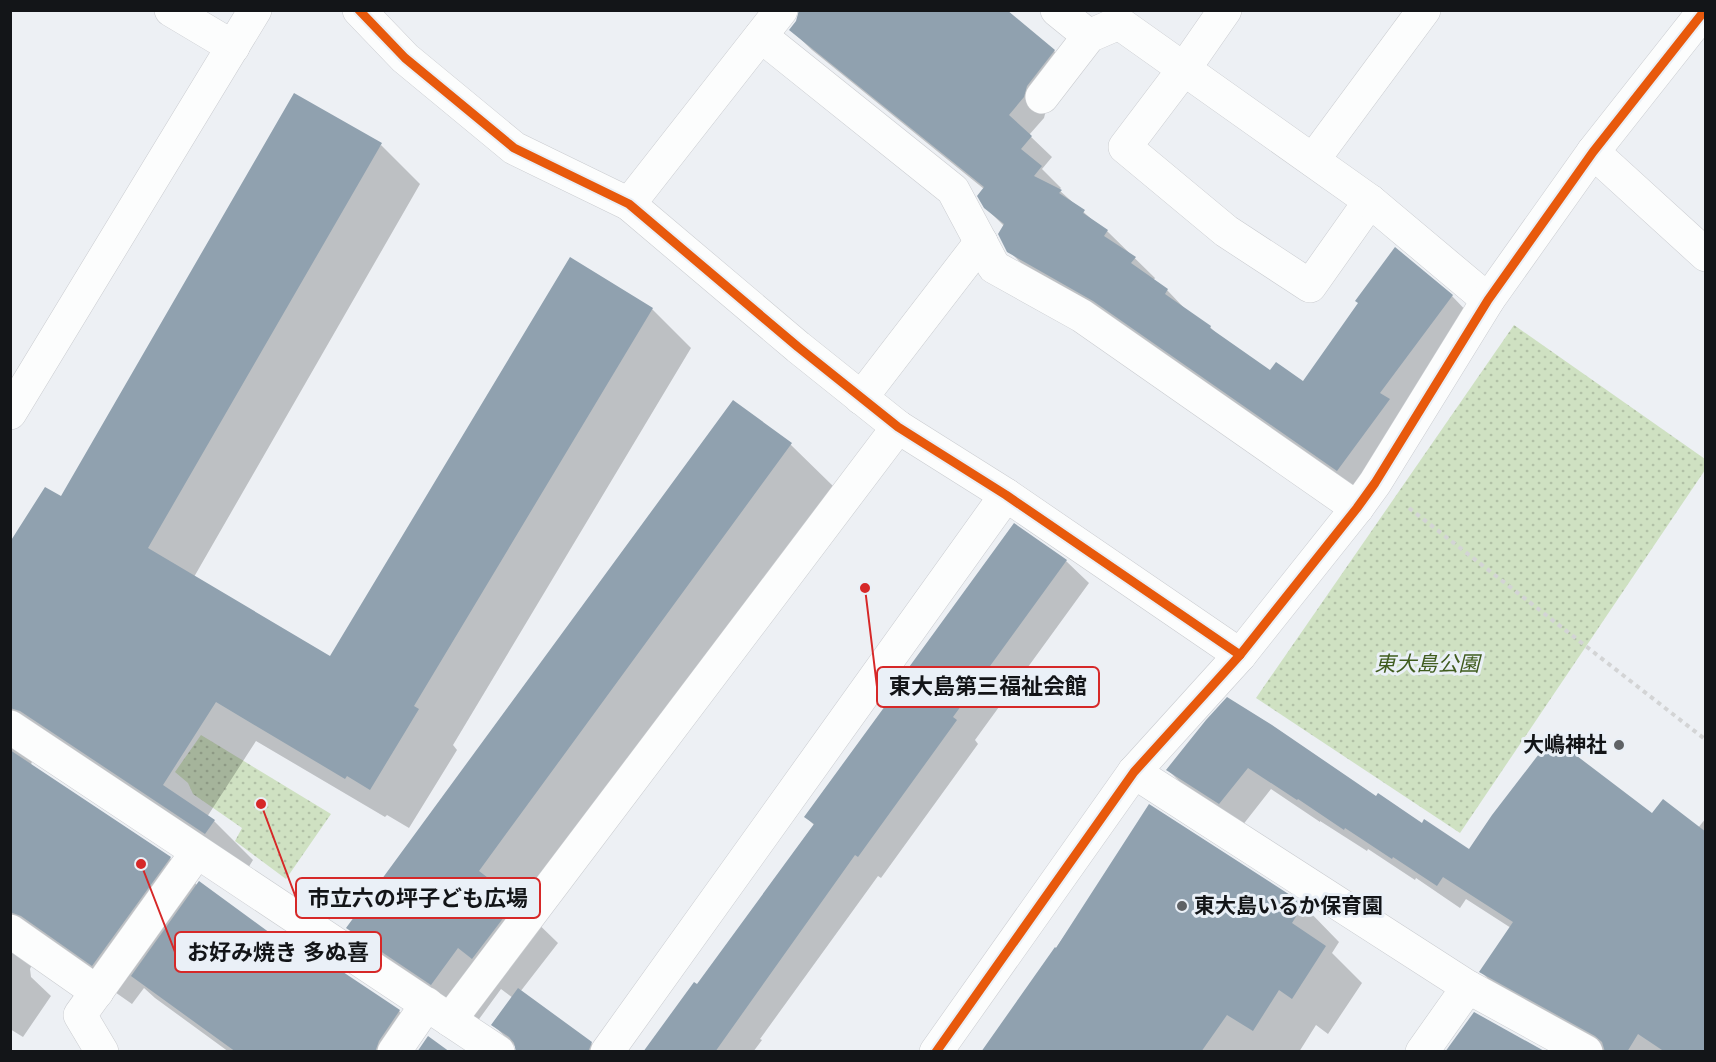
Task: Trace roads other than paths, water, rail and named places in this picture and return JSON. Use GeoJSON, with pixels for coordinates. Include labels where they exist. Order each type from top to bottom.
{"type":"FeatureCollection","features":[{"type":"Feature","properties":{"kind":"street"},"geometry":{"type":"LineString","coordinates":[[171,10],[233,47]]}},
{"type":"Feature","properties":{"kind":"street"},"geometry":{"type":"LineString","coordinates":[[10,413],[255,10]]}},
{"type":"Feature","properties":{"kind":"street"},"geometry":{"type":"LineString","coordinates":[[359,10],[405,58],[514,148],[629,204],[798,347],[898,427],[1006,495],[1240,655]]}},
{"type":"Feature","properties":{"kind":"street"},"geometry":{"type":"LineString","coordinates":[[629,204],[781,10]]}},
{"type":"Feature","properties":{"kind":"street"},"geometry":{"type":"LineString","coordinates":[[1057,10],[1089,36]]}},
{"type":"Feature","properties":{"kind":"street"},"geometry":{"type":"LineString","coordinates":[[1225,10],[1125,147],[1226,231],[1310,286],[1370,201]]}},
{"type":"Feature","properties":{"kind":"street"},"geometry":{"type":"LineString","coordinates":[[1312,160],[1424,10]]}},
{"type":"Feature","properties":{"kind":"street"},"geometry":{"type":"LineString","coordinates":[[936,1052],[1134,772],[1240,655],[1366,495],[1488,300],[1691,16]]}},
{"type":"Feature","properties":{"kind":"street"},"geometry":{"type":"LineString","coordinates":[[1042,98],[1089,36],[1119,23],[1370,201],[1488,300]]}},
{"type":"Feature","properties":{"kind":"street"},"geometry":{"type":"LineString","coordinates":[[761,36],[954,190],[994,267],[1082,316],[1366,495]]}},
{"type":"Feature","properties":{"kind":"street"},"geometry":{"type":"LineString","coordinates":[[1593,152],[1706,255]]}},
{"type":"Feature","properties":{"kind":"street"},"geometry":{"type":"LineString","coordinates":[[861,398],[981,242]]}},
{"type":"Feature","properties":{"kind":"street"},"geometry":{"type":"LineString","coordinates":[[394,1052],[438,1012],[898,427]]}},
{"type":"Feature","properties":{"kind":"street"},"geometry":{"type":"LineString","coordinates":[[607,1052],[1006,495]]}},
{"type":"Feature","properties":{"kind":"street"},"geometry":{"type":"LineString","coordinates":[[10,727],[498,1052]]}},
{"type":"Feature","properties":{"kind":"street"},"geometry":{"type":"LineString","coordinates":[[1134,772],[1468,987],[1586,1052]]}},
{"type":"Feature","properties":{"kind":"street"},"geometry":{"type":"LineString","coordinates":[[102,1052],[80,1015],[197,852]]}},
{"type":"Feature","properties":{"kind":"street"},"geometry":{"type":"LineString","coordinates":[[10,931],[97,992]]}},
{"type":"Feature","properties":{"kind":"street"},"geometry":{"type":"LineString","coordinates":[[1422,1052],[1468,987]]}},
{"type":"Feature","properties":{"kind":"place","name":"東大島第三福祉会館"},"geometry":{"type":"Point","coordinates":[865,588]}},
{"type":"Feature","properties":{"kind":"place","name":"大嶋神社"},"geometry":{"type":"Point","coordinates":[1619,745]}},
{"type":"Feature","properties":{"kind":"place","name":"市立六の坪子ども広場"},"geometry":{"type":"Point","coordinates":[261,804]}},
{"type":"Feature","properties":{"kind":"place","name":"お好み焼き 多ぬ喜"},"geometry":{"type":"Point","coordinates":[141,864]}},
{"type":"Feature","properties":{"kind":"place","name":"東大島いるか保育園"},"geometry":{"type":"Point","coordinates":[1182,906]}},
{"type":"Feature","properties":{"kind":"park label","name":"東大島公園"},"geometry":{"type":"Point","coordinates":[1427,664]}}]}
